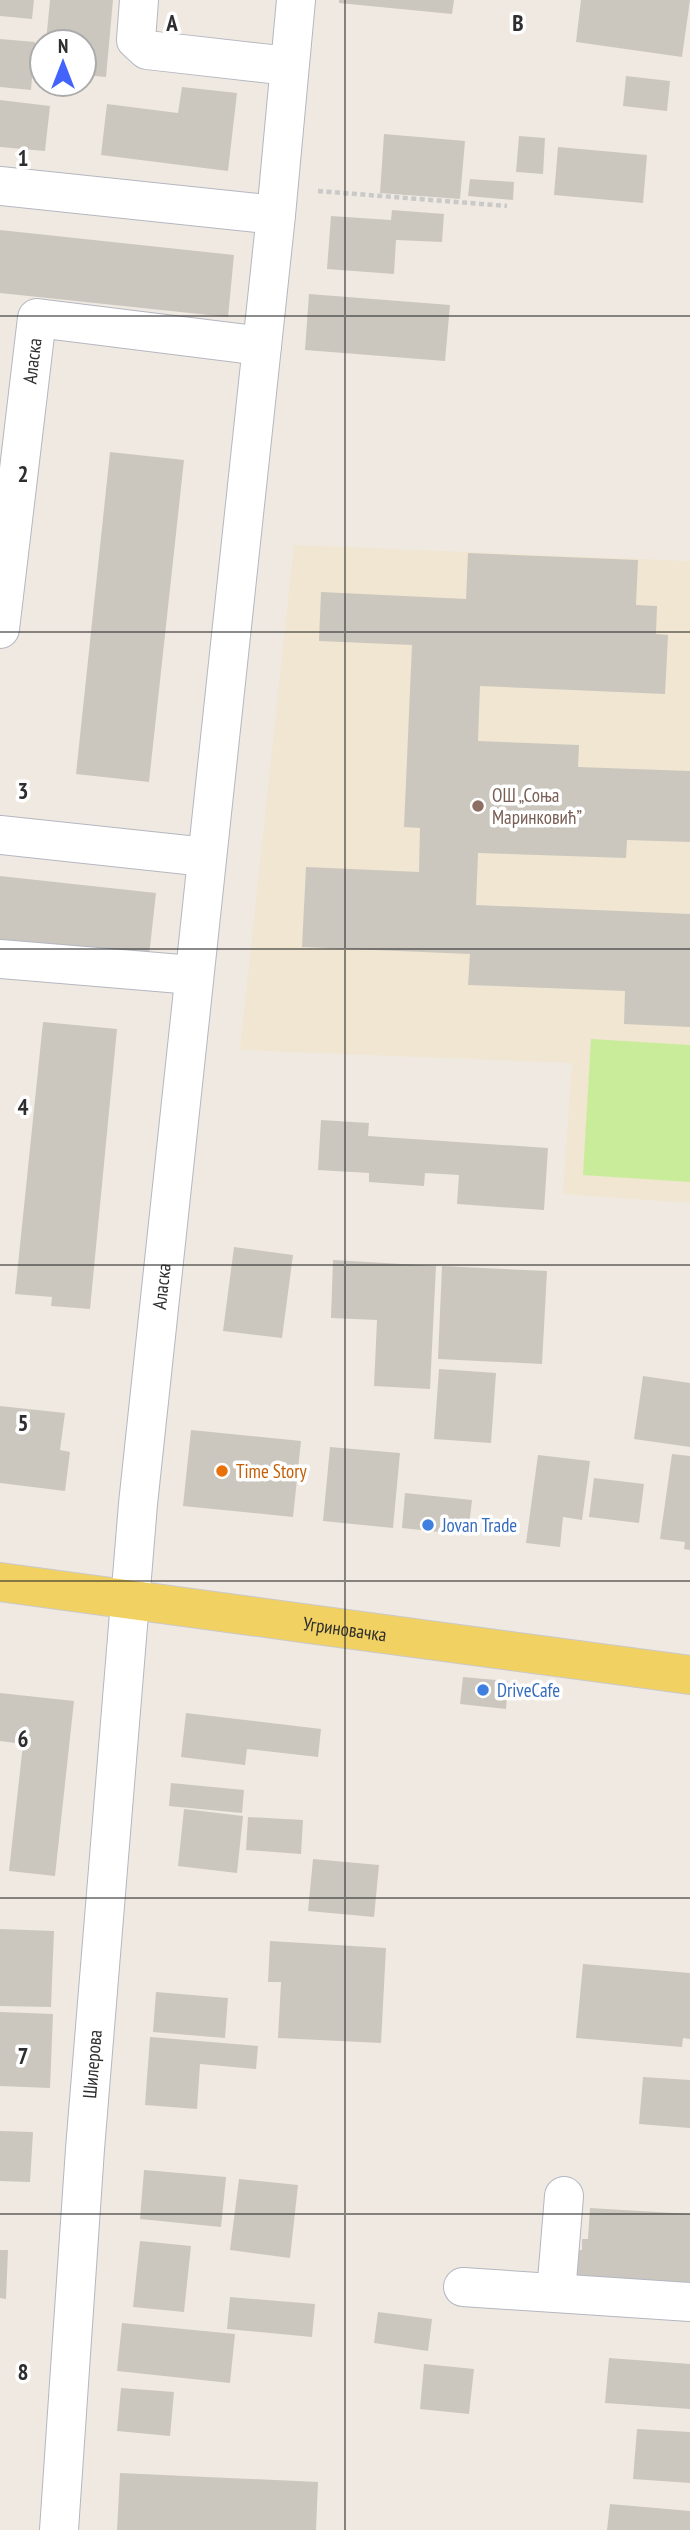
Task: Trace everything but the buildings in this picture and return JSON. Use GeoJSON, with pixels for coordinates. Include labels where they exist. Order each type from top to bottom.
{"type":"FeatureCollection","features":[{"type":"Feature","properties":{"kind":"main road","name":"Угриновачка"},"geometry":{"type":"LineString","coordinates":[[0,1582],[132,1598],[447,1645],[690,1675]]}},
{"type":"Feature","properties":{"kind":"street"},"geometry":{"type":"LineString","coordinates":[[139,0],[136,40],[146,50],[289,66]]}},
{"type":"Feature","properties":{"kind":"street","name":"Аласка"},"geometry":{"type":"LineString","coordinates":[[132,1598],[138,1504],[278,202],[296,0]]}},
{"type":"Feature","properties":{"kind":"street"},"geometry":{"type":"LineString","coordinates":[[0,186],[278,202]]}},
{"type":"Feature","properties":{"kind":"street","name":"Аласка"},"geometry":{"type":"LineString","coordinates":[[0,629],[37,318],[262,346]]}},
{"type":"Feature","properties":{"kind":"street"},"geometry":{"type":"LineString","coordinates":[[0,835],[206,857]]}},
{"type":"Feature","properties":{"kind":"street"},"geometry":{"type":"LineString","coordinates":[[0,959],[193,975]]}},
{"type":"Feature","properties":{"kind":"street","name":"Шилерова"},"geometry":{"type":"LineString","coordinates":[[60,2530],[85,2149],[132,1598]]}},
{"type":"Feature","properties":{"kind":"street"},"geometry":{"type":"LineString","coordinates":[[556,2293],[564,2196]]}},
{"type":"Feature","properties":{"kind":"street"},"geometry":{"type":"LineString","coordinates":[[463,2287],[690,2302]]}},
{"type":"Feature","properties":{"kind":"path"},"geometry":{"type":"LineString","coordinates":[[278,202],[508,206]]}},
{"type":"Feature","properties":{"kind":"shaded area","name":"ОШ „Соња Маринковић”"},"geometry":{"type":"Polygon","coordinates":[[[294,545],[690,561],[690,1203],[563,1194],[572,1063],[240,1050],[294,545]]]}},
{"type":"Feature","properties":{"kind":"green space"},"geometry":{"type":"Polygon","coordinates":[[[591,1039],[690,1045],[690,1182],[583,1175],[591,1039]]]}},
{"type":"Feature","properties":{"kind":"place","name":"ОШ „Соња Маринковић”"},"geometry":{"type":"Point","coordinates":[478,806]}},
{"type":"Feature","properties":{"kind":"place","name":"Time Story"},"geometry":{"type":"Point","coordinates":[222,1471]}},
{"type":"Feature","properties":{"kind":"place","name":"Jovan Trade"},"geometry":{"type":"Point","coordinates":[428,1525]}},
{"type":"Feature","properties":{"kind":"place","name":"DriveCafe"},"geometry":{"type":"Point","coordinates":[483,1690]}}]}
